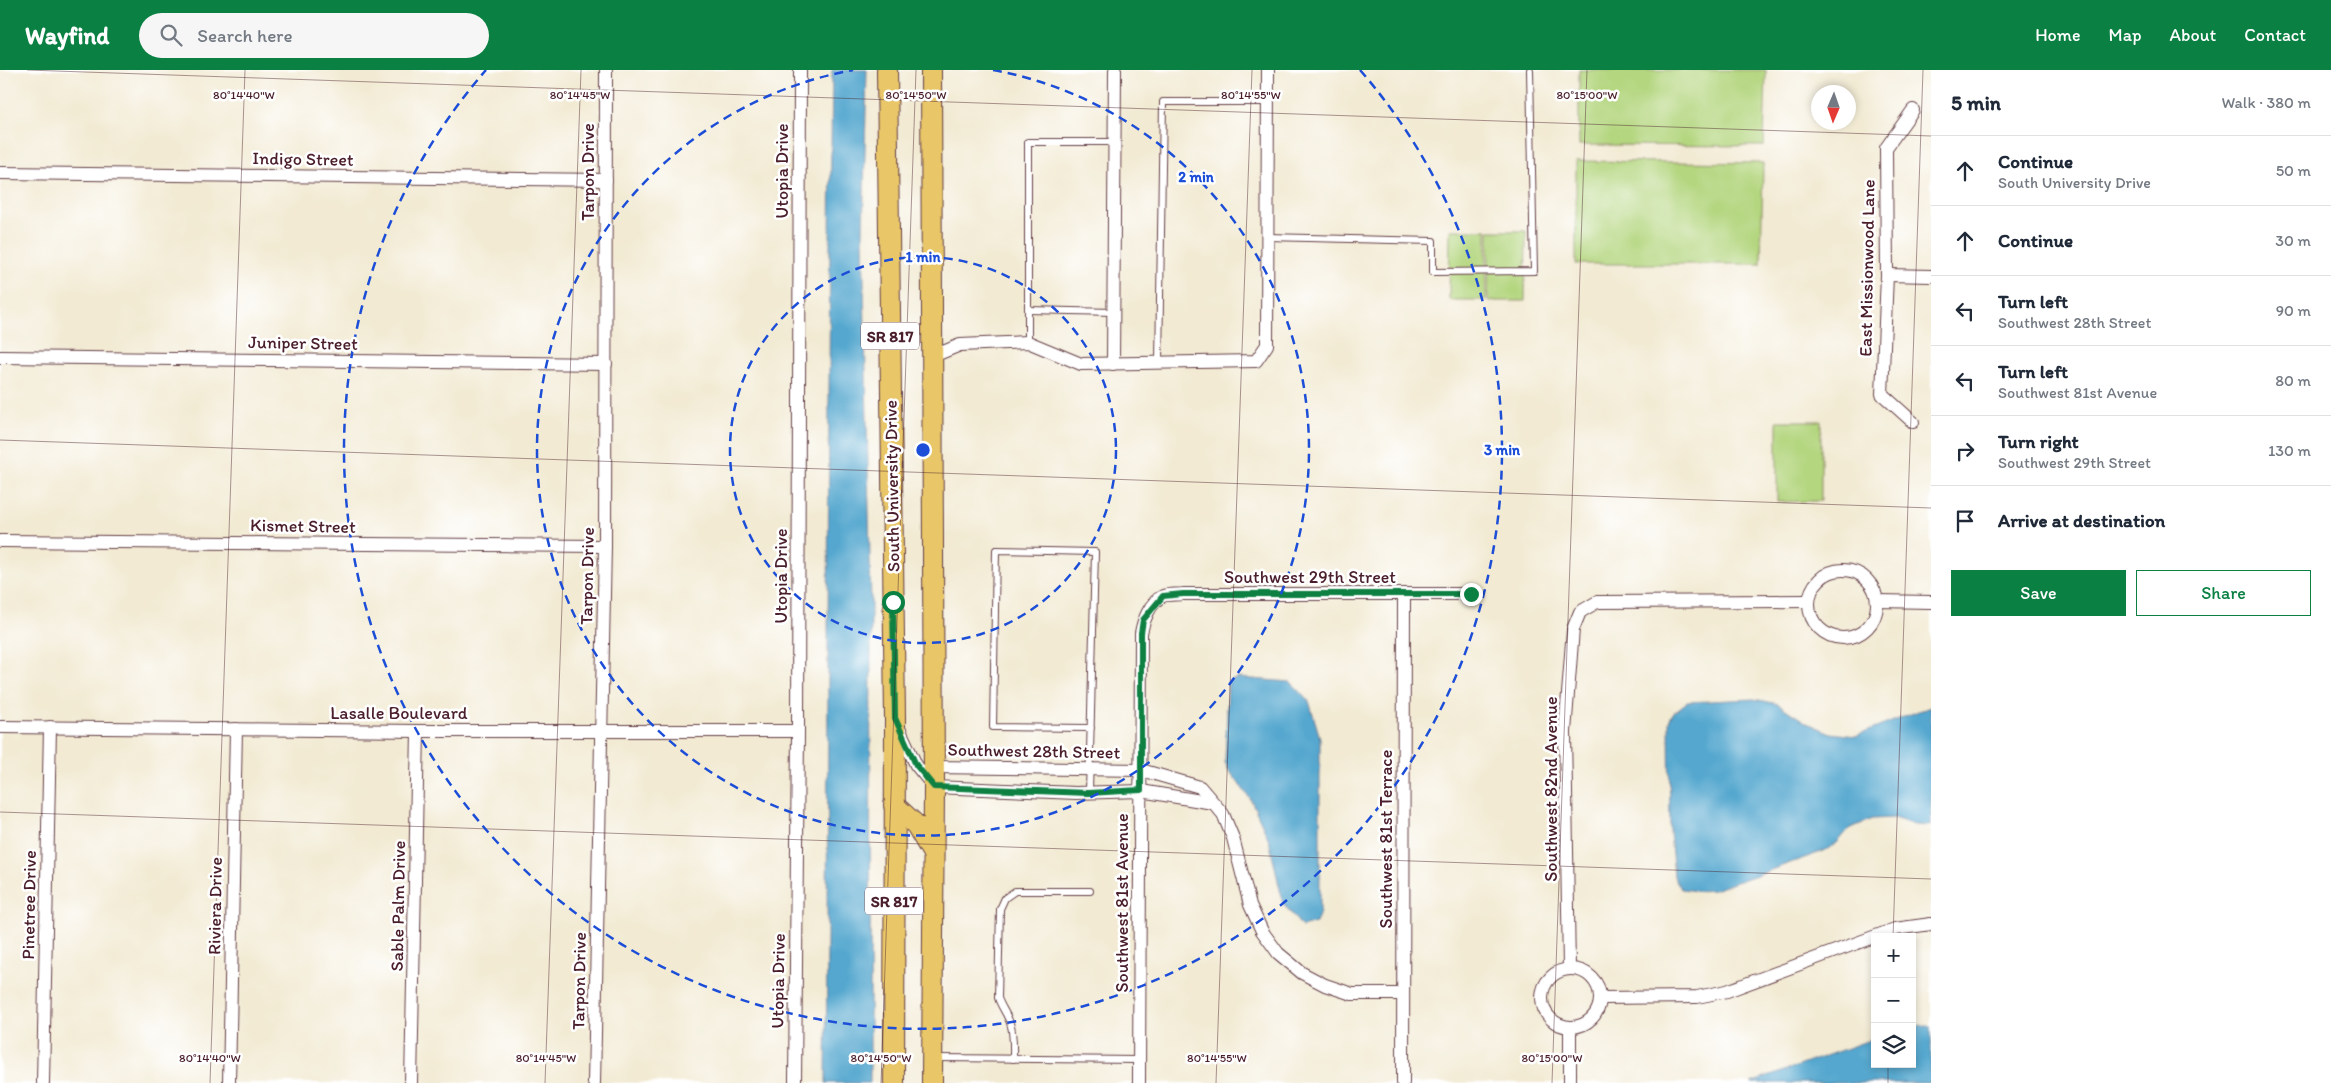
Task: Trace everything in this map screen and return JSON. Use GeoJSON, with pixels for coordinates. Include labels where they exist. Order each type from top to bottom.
{"type":"FeatureCollection","features":[{"type":"Feature","properties":{"kind":"main road","name":"South University Drive"},"geometry":{"type":"LineString","coordinates":[[887,70],[895,718],[894,1083]]}},
{"type":"Feature","properties":{"kind":"main road","name":"SR 817"},"geometry":{"type":"LineString","coordinates":[[931,70],[934,787],[932,1083]]}},
{"type":"Feature","properties":{"kind":"main road"},"geometry":{"type":"LineString","coordinates":[[894,805],[916,826],[933,854]]}},
{"type":"Feature","properties":{"kind":"street","name":"Tarpon Drive"},"geometry":{"type":"LineString","coordinates":[[594,1083],[605,546],[606,70]]}},
{"type":"Feature","properties":{"kind":"street","name":"Utopia Drive"},"geometry":{"type":"LineString","coordinates":[[794,1083],[798,731],[800,70]]}},
{"type":"Feature","properties":{"kind":"street"},"geometry":{"type":"LineString","coordinates":[[1113,364],[1115,70]]}},
{"type":"Feature","properties":{"kind":"street"},"geometry":{"type":"LineString","coordinates":[[931,356],[960,345],[1028,342],[1081,364],[1256,361],[1267,345],[1268,70]]}},
{"type":"Feature","properties":{"kind":"street","name":"East Missionwood Lane"},"geometry":{"type":"LineString","coordinates":[[1913,110],[1886,148],[1887,275],[1882,394],[1913,422]]}},
{"type":"Feature","properties":{"kind":"street","name":"Indigo Street"},"geometry":{"type":"LineString","coordinates":[[0,173],[606,180]]}},
{"type":"Feature","properties":{"kind":"street"},"geometry":{"type":"LineString","coordinates":[[1887,275],[1931,276]]}},
{"type":"Feature","properties":{"kind":"street","name":"Juniper Street"},"geometry":{"type":"LineString","coordinates":[[0,357],[606,364]]}},
{"type":"Feature","properties":{"kind":"street","name":"Kismet Street"},"geometry":{"type":"LineString","coordinates":[[0,541],[605,546]]}},
{"type":"Feature","properties":{"kind":"street"},"geometry":{"type":"LineString","coordinates":[[1837,571],[1859,574],[1868,581],[1874,590],[1877,601],[1876,612],[1871,623],[1864,631],[1854,636],[1843,638],[1832,636],[1822,631],[1814,623],[1810,613],[1809,601],[1812,590],[1826,574],[1837,571]]}},
{"type":"Feature","properties":{"kind":"street","name":"Southwest 29th Street"},"geometry":{"type":"LineString","coordinates":[[1152,607],[1163,596],[1183,594],[1471,594]]}},
{"type":"Feature","properties":{"kind":"street","name":"Southwest 81st Terrace"},"geometry":{"type":"LineString","coordinates":[[1403,1083],[1404,595]]}},
{"type":"Feature","properties":{"kind":"street","name":"Southwest 82nd Avenue"},"geometry":{"type":"LineString","coordinates":[[1569,968],[1565,732],[1573,629],[1580,612],[1597,602],[1809,601]]}},
{"type":"Feature","properties":{"kind":"street"},"geometry":{"type":"LineString","coordinates":[[1877,601],[1931,602]]}},
{"type":"Feature","properties":{"kind":"street","name":"Southwest 81st Avenue"},"geometry":{"type":"LineString","coordinates":[[1138,1083],[1141,633],[1143,620],[1152,607]]}},
{"type":"Feature","properties":{"kind":"street"},"geometry":{"type":"LineString","coordinates":[[895,718],[916,765],[934,787],[1088,793],[1141,790],[1213,804]]}},
{"type":"Feature","properties":{"kind":"street","name":"Lasalle Boulevard"},"geometry":{"type":"LineString","coordinates":[[0,726],[418,731],[798,731]]}},
{"type":"Feature","properties":{"kind":"street","name":"Pinetree Drive"},"geometry":{"type":"LineString","coordinates":[[43,1083],[50,727]]}},
{"type":"Feature","properties":{"kind":"street","name":"Riviera Drive"},"geometry":{"type":"LineString","coordinates":[[229,1083],[236,729]]}},
{"type":"Feature","properties":{"kind":"street","name":"Sable Palm Drive"},"geometry":{"type":"LineString","coordinates":[[411,1083],[418,731]]}},
{"type":"Feature","properties":{"kind":"street","name":"Southwest 28th Street"},"geometry":{"type":"LineString","coordinates":[[933,767],[1141,770],[1200,787],[1223,814],[1233,838],[1250,904],[1262,931],[1278,953],[1302,973],[1325,985],[1352,994],[1403,994]]}},
{"type":"Feature","properties":{"kind":"street"},"geometry":{"type":"LineString","coordinates":[[1601,998],[1697,997],[1727,991],[1895,929],[1931,924]]}},
{"type":"Feature","properties":{"kind":"street"},"geometry":{"type":"LineString","coordinates":[[1569,968],[1588,973],[1595,980],[1601,998],[1595,1015],[1588,1022],[1570,1027],[1552,1020],[1542,1003],[1545,984],[1551,976],[1569,968]]}},
{"type":"Feature","properties":{"kind":"street"},"geometry":{"type":"LineString","coordinates":[[1570,1027],[1570,1083]]}},
{"type":"Feature","properties":{"kind":"lane"},"geometry":{"type":"LineString","coordinates":[[1267,237],[1433,241],[1434,272],[1534,271],[1530,70]]}},
{"type":"Feature","properties":{"kind":"lane"},"geometry":{"type":"LineString","coordinates":[[1159,364],[1163,102],[1268,102]]}},
{"type":"Feature","properties":{"kind":"lane"},"geometry":{"type":"LineString","coordinates":[[1028,342],[1028,142],[1114,142]]}},
{"type":"Feature","properties":{"kind":"lane"},"geometry":{"type":"LineString","coordinates":[[1028,310],[1114,312]]}},
{"type":"Feature","properties":{"kind":"lane"},"geometry":{"type":"LineString","coordinates":[[1088,793],[1091,728],[1094,552],[996,550],[993,727],[1091,728]]}},
{"type":"Feature","properties":{"kind":"lane"},"geometry":{"type":"LineString","coordinates":[[1013,1059],[1013,1037],[1010,1022],[1002,1010],[998,998],[1000,909],[1005,898],[1014,891],[1090,891]]}},
{"type":"Feature","properties":{"kind":"lane"},"geometry":{"type":"LineString","coordinates":[[932,1058],[1139,1060]]}},
{"type":"Feature","properties":{"kind":"green space"},"geometry":{"type":"Polygon","coordinates":[[[1579,70],[1766,70],[1764,146],[1579,145],[1579,70]]]}},
{"type":"Feature","properties":{"kind":"green space"},"geometry":{"type":"Polygon","coordinates":[[[1576,161],[1763,163],[1761,264],[1576,264],[1576,161]]]}},
{"type":"Feature","properties":{"kind":"green space"},"geometry":{"type":"Polygon","coordinates":[[[1450,230],[1487,230],[1486,300],[1449,300],[1450,230]]]}},
{"type":"Feature","properties":{"kind":"green space"},"geometry":{"type":"Polygon","coordinates":[[[1489,231],[1526,231],[1525,301],[1488,301],[1489,231]]]}},
{"type":"Feature","properties":{"kind":"green space"},"geometry":{"type":"Polygon","coordinates":[[[1777,421],[1821,421],[1821,501],[1777,502],[1777,421]]]}},
{"type":"Feature","properties":{"kind":"water"},"geometry":{"type":"Polygon","coordinates":[[[832,70],[867,70],[863,235],[871,604],[870,1083],[826,1083],[829,323],[832,70]]]}},
{"type":"Feature","properties":{"kind":"water"},"geometry":{"type":"Polygon","coordinates":[[[1239,678],[1291,682],[1309,701],[1320,738],[1320,912],[1316,923],[1302,927],[1283,903],[1269,840],[1251,800],[1225,762],[1228,681],[1239,678]]]}},
{"type":"Feature","properties":{"kind":"water"},"geometry":{"type":"Polygon","coordinates":[[[1754,699],[1778,704],[1807,723],[1831,733],[1856,736],[1931,706],[1931,826],[1914,825],[1894,818],[1872,819],[1849,829],[1837,843],[1824,851],[1714,890],[1681,889],[1674,876],[1670,833],[1669,721],[1673,713],[1687,702],[1754,699]]]}},
{"type":"Feature","properties":{"kind":"water"},"geometry":{"type":"Polygon","coordinates":[[[1916,1026],[1931,1026],[1931,1083],[1751,1083],[1871,1039],[1871,1068],[1916,1068],[1916,1026]]]}},
{"type":"Feature","properties":{"kind":"route"},"geometry":{"type":"LineString","coordinates":[[893,602],[895,718],[916,765],[934,787],[1088,793],[1141,790],[1141,633],[1143,620],[1163,596],[1183,594],[1471,594]]}}]}
